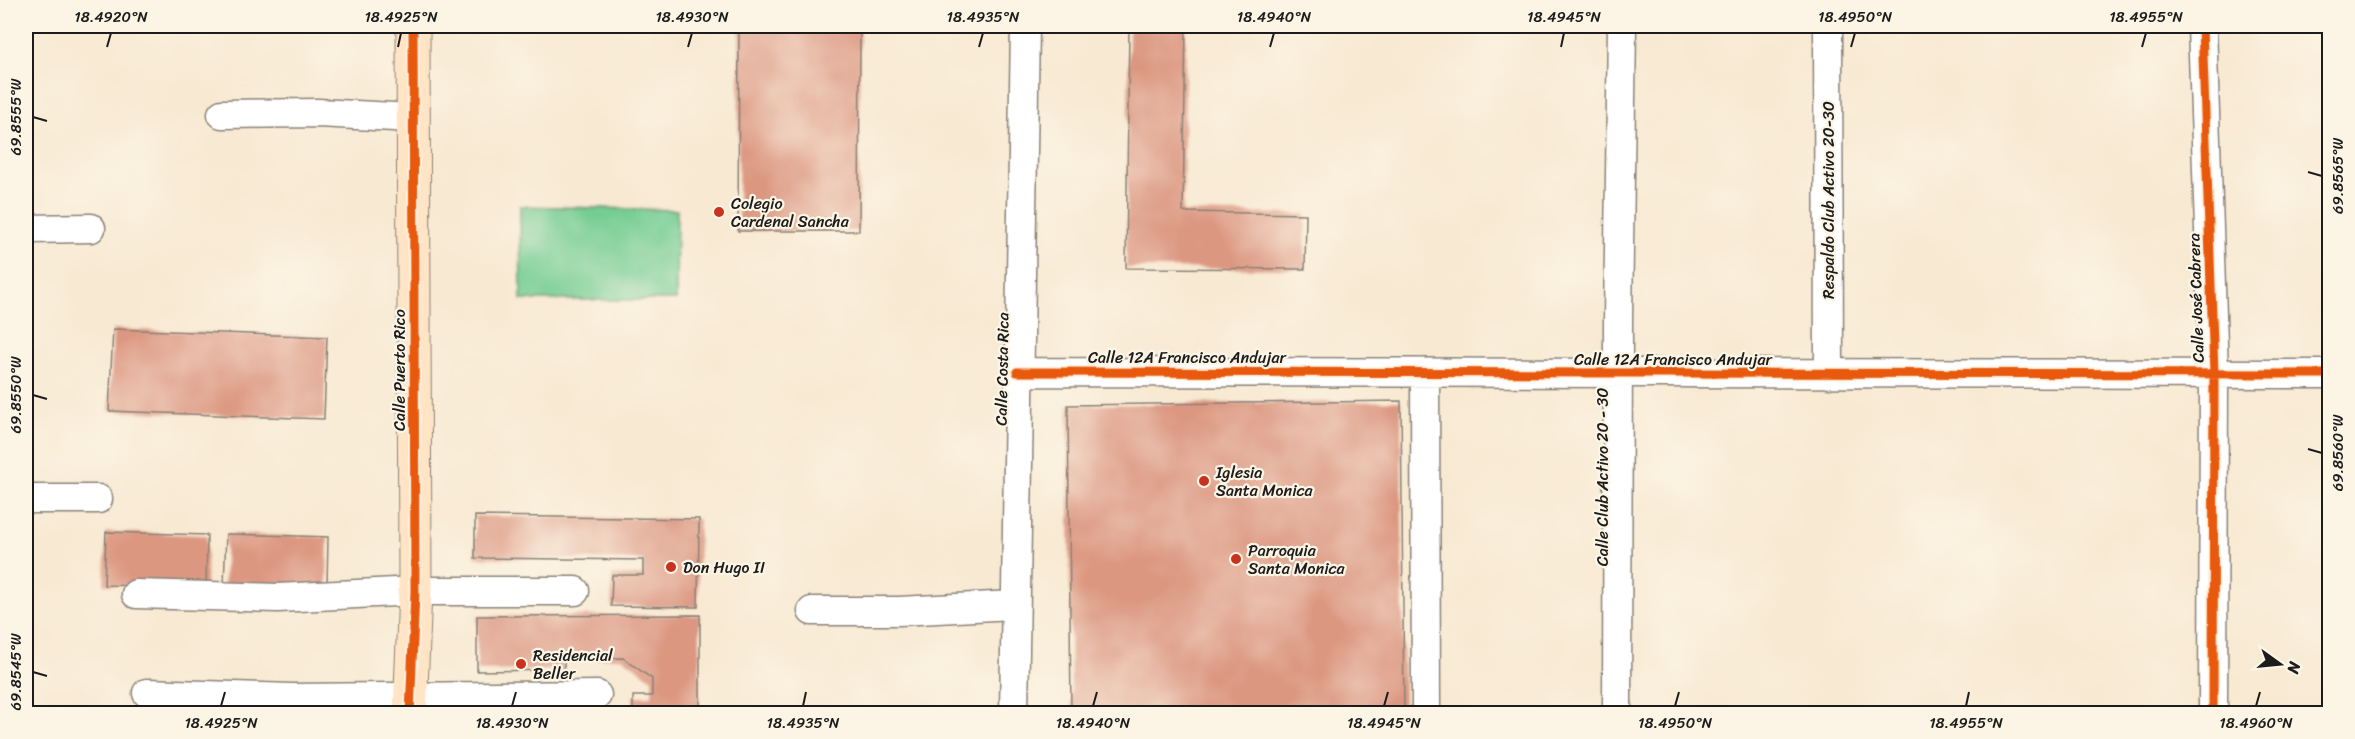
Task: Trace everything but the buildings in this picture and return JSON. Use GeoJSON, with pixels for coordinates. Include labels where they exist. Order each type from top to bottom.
{"type":"FeatureCollection","features":[{"type":"Feature","properties":{"kind":"street","name":"Calle Puerto Rico"},"geometry":{"type":"LineString","coordinates":[[410,706],[415,591],[413,26]]}},
{"type":"Feature","properties":{"kind":"street","name":"Calle Costa Rica"},"geometry":{"type":"LineString","coordinates":[[1014,714],[1013,605],[1024,26]]}},
{"type":"Feature","properties":{"kind":"street","name":"Calle Club Activo 20 - 30"},"geometry":{"type":"LineString","coordinates":[[1617,714],[1617,374],[1622,26]]}},
{"type":"Feature","properties":{"kind":"street","name":"Respaldo Club Activo 20-30"},"geometry":{"type":"LineString","coordinates":[[1828,26],[1829,374]]}},
{"type":"Feature","properties":{"kind":"street","name":"Calle José Cabrera"},"geometry":{"type":"LineString","coordinates":[[2202,26],[2214,373],[2213,714]]}},
{"type":"Feature","properties":{"kind":"street"},"geometry":{"type":"LineString","coordinates":[[222,114],[318,113],[413,118]]}},
{"type":"Feature","properties":{"kind":"street"},"geometry":{"type":"LineString","coordinates":[[26,229],[91,228]]}},
{"type":"Feature","properties":{"kind":"street","name":"Calle 12A Francisco Andujar"},"geometry":{"type":"LineString","coordinates":[[1017,372],[2330,374]]}},
{"type":"Feature","properties":{"kind":"street"},"geometry":{"type":"LineString","coordinates":[[1425,373],[1426,714]]}},
{"type":"Feature","properties":{"kind":"street"},"geometry":{"type":"LineString","coordinates":[[26,499],[98,499]]}},
{"type":"Feature","properties":{"kind":"street"},"geometry":{"type":"LineString","coordinates":[[136,594],[278,598],[415,591],[575,591]]}},
{"type":"Feature","properties":{"kind":"street"},"geometry":{"type":"LineString","coordinates":[[812,611],[899,611],[1013,605]]}},
{"type":"Feature","properties":{"kind":"street"},"geometry":{"type":"LineString","coordinates":[[147,693],[292,698],[410,706],[597,695]]}},
{"type":"Feature","properties":{"kind":"green space"},"geometry":{"type":"Polygon","coordinates":[[[520,206],[677,210],[676,300],[521,300],[520,206]]]}},
{"type":"Feature","properties":{"kind":"cycle path"},"geometry":{"type":"LineString","coordinates":[[410,714],[415,591],[413,26]]}},
{"type":"Feature","properties":{"kind":"cycle path"},"geometry":{"type":"LineString","coordinates":[[2202,26],[2214,373],[2213,714]]}},
{"type":"Feature","properties":{"kind":"cycle path"},"geometry":{"type":"LineString","coordinates":[[1017,372],[2330,374]]}},
{"type":"Feature","properties":{"kind":"place","name":"Colegio Cardenal Sancha"},"geometry":{"type":"Point","coordinates":[719,212]}},
{"type":"Feature","properties":{"kind":"place","name":"Iglesia Santa Monica"},"geometry":{"type":"Point","coordinates":[1204,481]}},
{"type":"Feature","properties":{"kind":"place","name":"Parroquia Santa Monica"},"geometry":{"type":"Point","coordinates":[1236,559]}},
{"type":"Feature","properties":{"kind":"place","name":"Don Hugo II"},"geometry":{"type":"Point","coordinates":[671,567]}},
{"type":"Feature","properties":{"kind":"place","name":"Residencial Beller"},"geometry":{"type":"Point","coordinates":[521,664]}}]}
